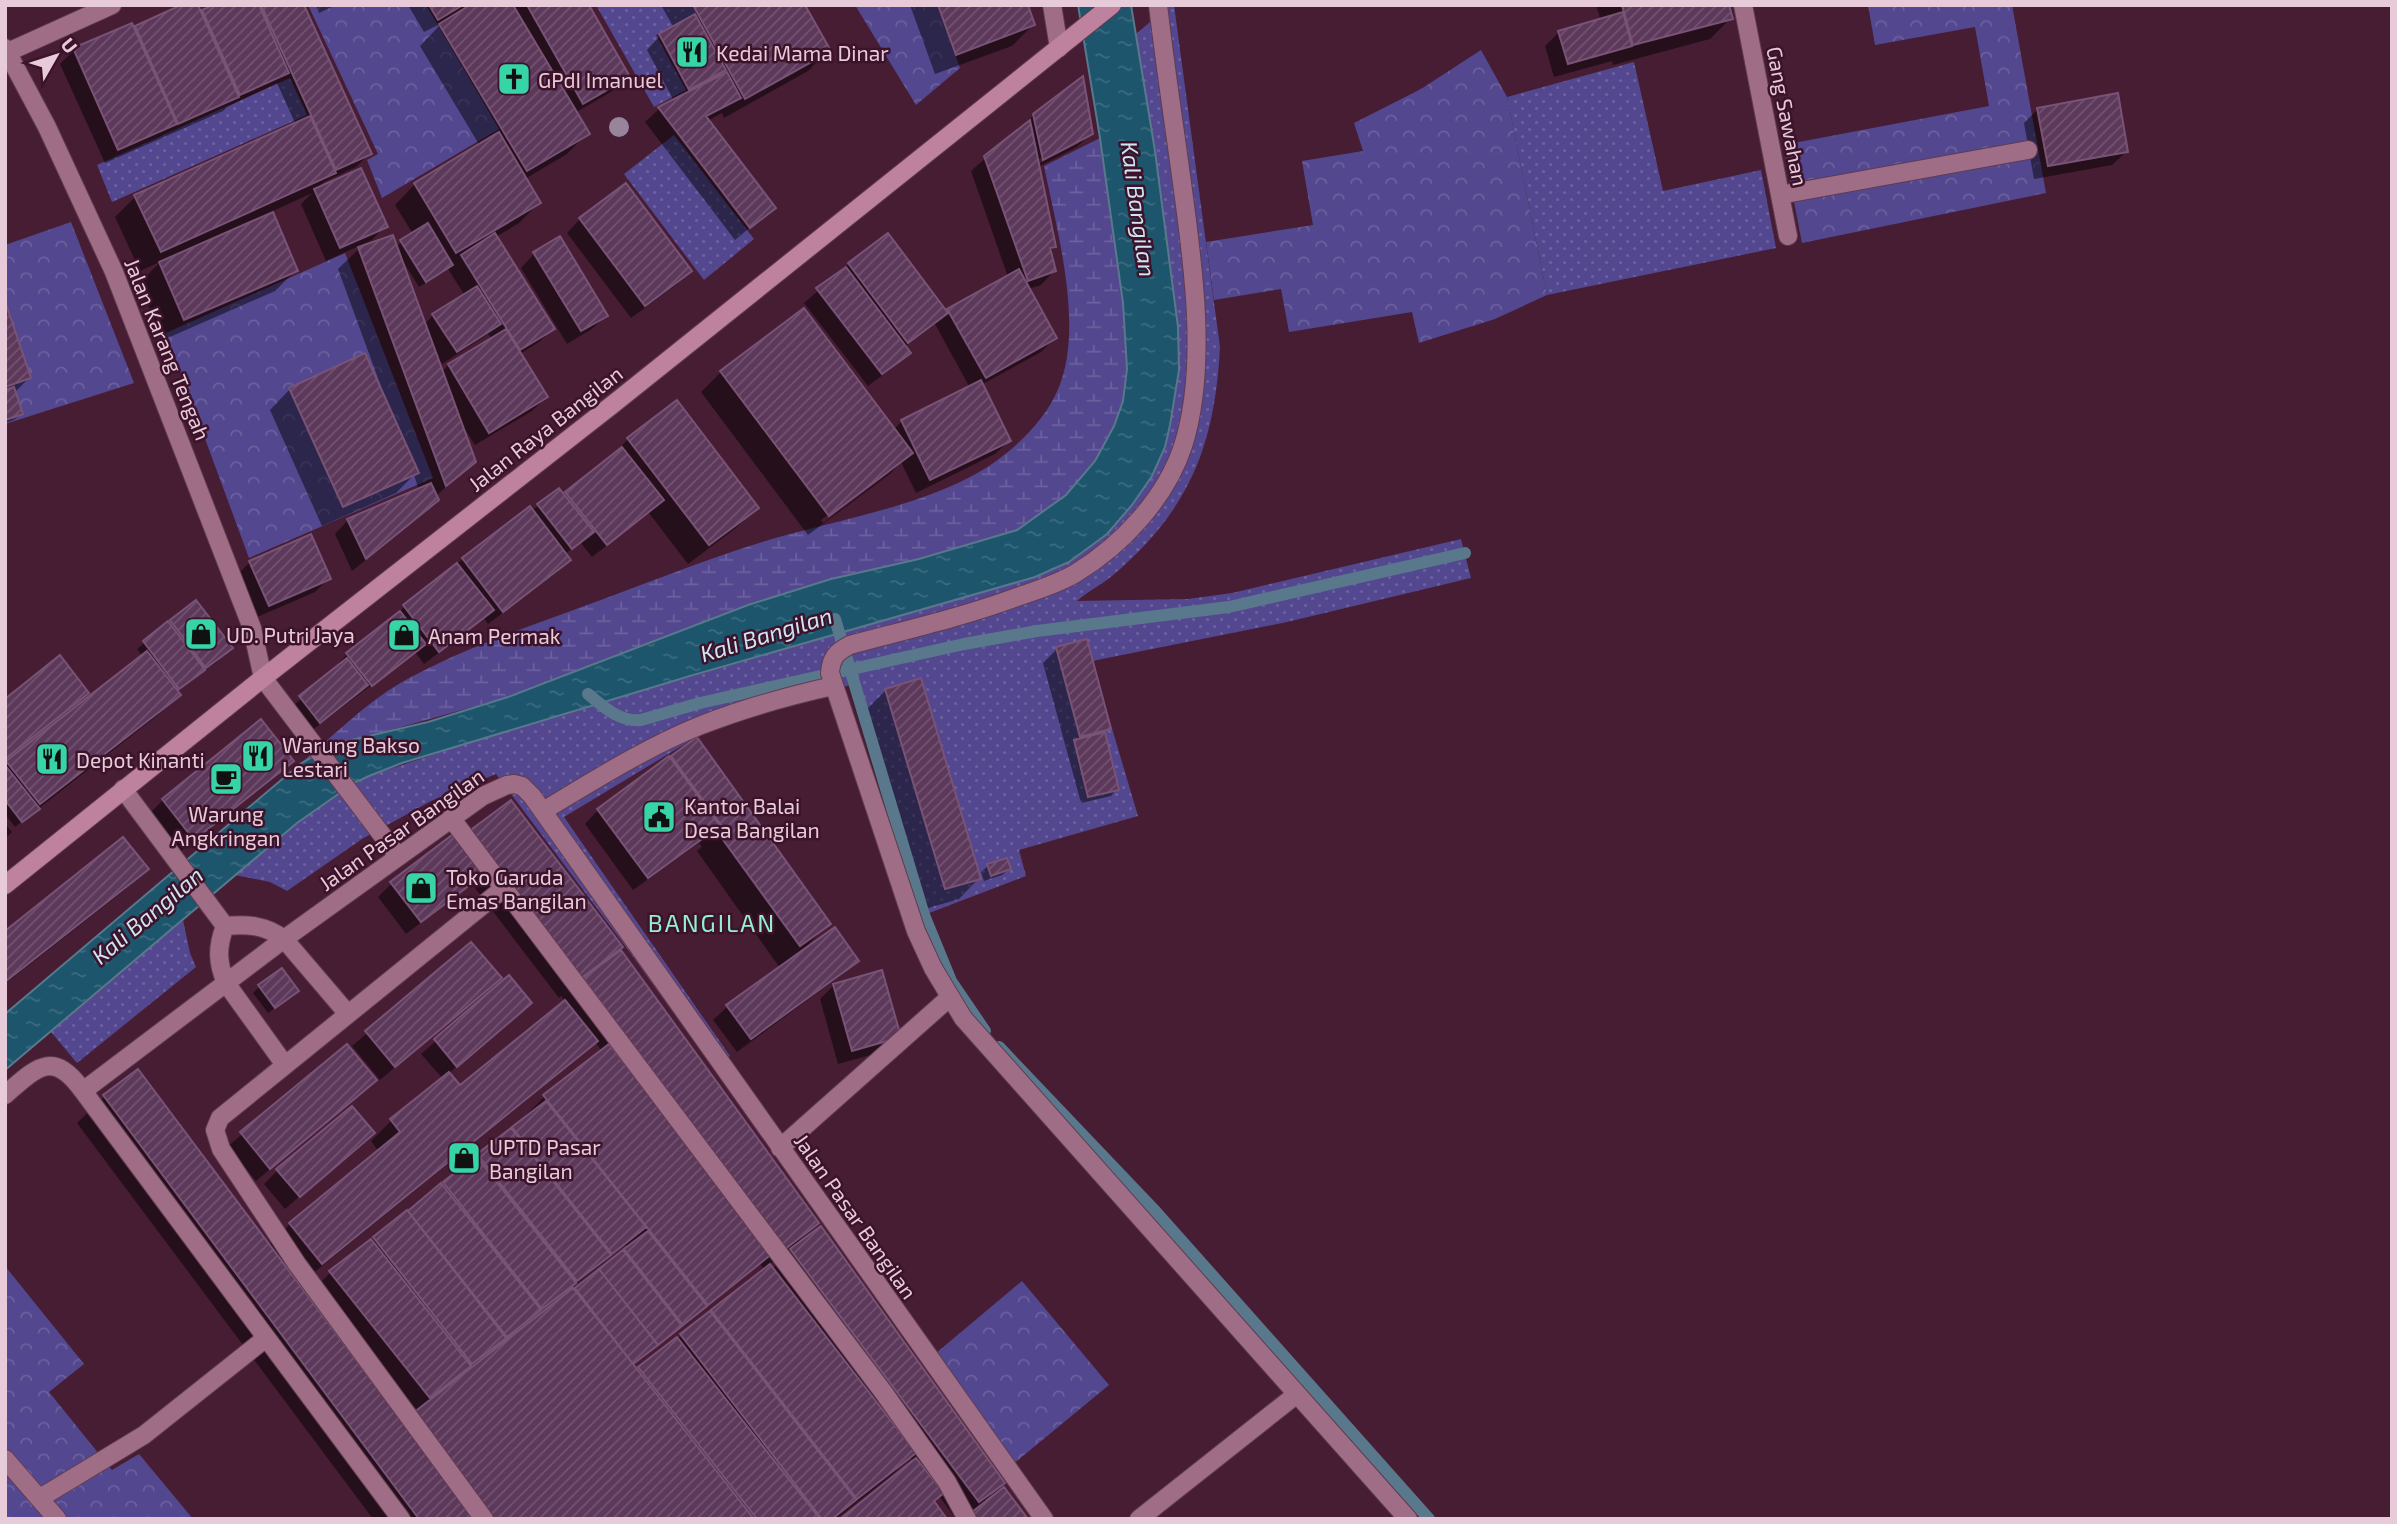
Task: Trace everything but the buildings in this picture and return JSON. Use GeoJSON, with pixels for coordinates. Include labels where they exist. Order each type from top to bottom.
{"type":"FeatureCollection","features":[{"type":"Feature","properties":{"kind":"main road","name":"Jalan Raya Bangilan"},"geometry":{"type":"LineString","coordinates":[[5,885],[262,678],[612,405],[1112,5]]}},
{"type":"Feature","properties":{"kind":"street"},"geometry":{"type":"LineString","coordinates":[[6,50],[112,5]]}},
{"type":"Feature","properties":{"kind":"street"},"geometry":{"type":"LineString","coordinates":[[1052,5],[1059,48]]}},
{"type":"Feature","properties":{"kind":"street"},"geometry":{"type":"LineString","coordinates":[[1158,5],[1195,290],[1196,340],[1191,405],[1183,445],[1172,470],[1161,491],[1142,516],[1111,547],[1076,573],[1048,587],[994,605],[850,646],[838,652],[831,661],[830,673],[916,930],[949,998],[986,1046],[1408,1519]]}},
{"type":"Feature","properties":{"kind":"street","name":"Gang Sawahan"},"geometry":{"type":"LineString","coordinates":[[1743,5],[1788,236]]}},
{"type":"Feature","properties":{"kind":"street","name":"Jalan Karang Tengah"},"geometry":{"type":"LineString","coordinates":[[6,50],[58,150],[114,272],[252,628],[262,678]]}},
{"type":"Feature","properties":{"kind":"street"},"geometry":{"type":"LineString","coordinates":[[1780,195],[2028,150]]}},
{"type":"Feature","properties":{"kind":"street"},"geometry":{"type":"LineString","coordinates":[[262,678],[398,856]]}},
{"type":"Feature","properties":{"kind":"street"},"geometry":{"type":"LineString","coordinates":[[543,811],[619,766],[697,727],[763,704],[833,686]]}},
{"type":"Feature","properties":{"kind":"street","name":"Jalan Pasar Bangilan"},"geometry":{"type":"LineString","coordinates":[[83,1091],[284,939],[451,818],[483,796],[507,785],[522,786],[543,811],[1044,1519]]}},
{"type":"Feature","properties":{"kind":"street"},"geometry":{"type":"LineString","coordinates":[[123,789],[225,926]]}},
{"type":"Feature","properties":{"kind":"street"},"geometry":{"type":"LineString","coordinates":[[451,818],[884,1393],[947,1482],[967,1519]]}},
{"type":"Feature","properties":{"kind":"street"},"geometry":{"type":"LineString","coordinates":[[484,1519],[304,1273],[217,1140],[215,1130],[220,1118],[504,888]]}},
{"type":"Feature","properties":{"kind":"street"},"geometry":{"type":"LineString","coordinates":[[225,926],[259,925],[273,931],[284,939],[348,1014]]}},
{"type":"Feature","properties":{"kind":"street"},"geometry":{"type":"LineString","coordinates":[[225,926],[218,951],[219,964],[226,983],[285,1065]]}},
{"type":"Feature","properties":{"kind":"street"},"geometry":{"type":"LineString","coordinates":[[780,1148],[949,998]]}},
{"type":"Feature","properties":{"kind":"street"},"geometry":{"type":"LineString","coordinates":[[5,1095],[39,1068],[59,1067],[67,1071],[401,1519]]}},
{"type":"Feature","properties":{"kind":"street"},"geometry":{"type":"LineString","coordinates":[[40,1499],[144,1435],[266,1338]]}},
{"type":"Feature","properties":{"kind":"street"},"geometry":{"type":"LineString","coordinates":[[1139,1519],[1297,1394]]}},
{"type":"Feature","properties":{"kind":"street"},"geometry":{"type":"LineString","coordinates":[[5,1459],[57,1519]]}},
{"type":"Feature","properties":{"kind":"green space"},"geometry":{"type":"Polygon","coordinates":[[[308,5],[426,5],[499,129],[382,198],[367,160],[378,154],[308,5]]]}},
{"type":"Feature","properties":{"kind":"green space"},"geometry":{"type":"Polygon","coordinates":[[[596,5],[711,5],[656,35],[686,90],[654,107],[596,5]]]}},
{"type":"Feature","properties":{"kind":"green space"},"geometry":{"type":"Polygon","coordinates":[[[855,5],[937,5],[960,68],[916,105],[855,5]]]}},
{"type":"Feature","properties":{"kind":"green space"},"geometry":{"type":"Polygon","coordinates":[[[1170,5],[1174,5],[1220,347],[1217,383],[1204,446],[1179,501],[1139,552],[1077,601],[1188,599],[1232,593],[1461,539],[1471,578],[1287,622],[1092,661],[1138,816],[1019,850],[1026,876],[924,915],[854,684],[773,707],[698,736],[564,817],[730,1056],[714,1069],[496,774],[431,801],[362,839],[287,891],[270,882],[235,875],[297,823],[369,776],[504,731],[1035,577],[1069,562],[1107,534],[1152,476],[1165,447],[1179,370],[1178,327],[1155,151],[1136,34],[1170,5]]]}},
{"type":"Feature","properties":{"kind":"green space"},"geometry":{"type":"Polygon","coordinates":[[[1868,5],[2012,5],[2046,193],[1802,243],[1783,145],[1989,106],[1975,27],[1875,45],[1868,5]]]}},
{"type":"Feature","properties":{"kind":"green space"},"geometry":{"type":"Polygon","coordinates":[[[1481,50],[1507,97],[1547,295],[1495,319],[1419,343],[1412,312],[1289,332],[1281,289],[1214,300],[1206,242],[1313,225],[1302,161],[1363,151],[1354,123],[1421,89],[1481,50]]]}},
{"type":"Feature","properties":{"kind":"green space"},"geometry":{"type":"Polygon","coordinates":[[[1634,62],[1663,191],[1761,170],[1776,248],[1547,295],[1507,97],[1634,62]]]}},
{"type":"Feature","properties":{"kind":"green space"},"geometry":{"type":"Polygon","coordinates":[[[290,78],[307,115],[112,202],[97,165],[290,78]]]}},
{"type":"Feature","properties":{"kind":"green space"},"geometry":{"type":"Polygon","coordinates":[[[674,135],[754,239],[704,280],[624,174],[674,135]]]}},
{"type":"Feature","properties":{"kind":"green space"},"geometry":{"type":"Polygon","coordinates":[[[1100,138],[1123,303],[1127,369],[1123,401],[1114,426],[1095,461],[1066,495],[1044,513],[1017,530],[919,559],[831,579],[748,605],[508,697],[323,749],[300,764],[385,693],[457,655],[736,550],[919,499],[968,478],[995,462],[1021,440],[1044,415],[1059,387],[1066,362],[1069,307],[1066,278],[1044,166],[1100,138]]]}},
{"type":"Feature","properties":{"kind":"green space"},"geometry":{"type":"Polygon","coordinates":[[[71,222],[134,383],[5,424],[5,245],[71,222]]]}},
{"type":"Feature","properties":{"kind":"green space"},"geometry":{"type":"Polygon","coordinates":[[[345,253],[433,478],[249,558],[166,333],[345,253]]]}},
{"type":"Feature","properties":{"kind":"green space"},"geometry":{"type":"Polygon","coordinates":[[[183,920],[196,967],[77,1063],[51,1032],[183,920]]]}},
{"type":"Feature","properties":{"kind":"green space"},"geometry":{"type":"Polygon","coordinates":[[[5,1266],[84,1364],[49,1392],[112,1470],[139,1454],[193,1519],[5,1519],[5,1266]]]}},
{"type":"Feature","properties":{"kind":"green space"},"geometry":{"type":"Polygon","coordinates":[[[1022,1281],[1109,1385],[1001,1474],[923,1364],[1022,1281]]]}},
{"type":"Feature","properties":{"kind":"water","name":"Kali Bangilan"},"geometry":{"type":"Polygon","coordinates":[[[1078,5],[1131,5],[1155,151],[1178,327],[1179,370],[1165,447],[1152,476],[1107,534],[1069,562],[1035,577],[690,676],[402,763],[354,783],[297,823],[5,1070],[5,1014],[300,764],[335,744],[428,722],[508,697],[748,605],[831,579],[919,559],[1017,530],[1066,495],[1095,461],[1114,426],[1123,401],[1127,369],[1123,303],[1078,5]]]}},
{"type":"Feature","properties":{"kind":"waterway"},"geometry":{"type":"LineString","coordinates":[[588,694],[619,716],[641,720],[700,703],[964,644],[1037,631],[1229,607],[1465,553]]}},
{"type":"Feature","properties":{"kind":"waterway","name":"Kali Bangilan"},"geometry":{"type":"LineString","coordinates":[[835,619],[924,915],[951,981],[985,1031]]}},
{"type":"Feature","properties":{"kind":"waterway"},"geometry":{"type":"LineString","coordinates":[[999,1047],[1156,1212],[1429,1519]]}},
{"type":"Feature","properties":{"kind":"place","name":"Kedai Mama Dinar"},"geometry":{"type":"Point","coordinates":[692,52]}},
{"type":"Feature","properties":{"kind":"place","name":"GPdI Imanuel"},"geometry":{"type":"Point","coordinates":[514,79]}},
{"type":"Feature","properties":{"kind":"place","name":"UD. Putri Jaya"},"geometry":{"type":"Point","coordinates":[201,634]}},
{"type":"Feature","properties":{"kind":"place","name":"Anam Permak"},"geometry":{"type":"Point","coordinates":[404,635]}},
{"type":"Feature","properties":{"kind":"place","name":"Warung Bakso Lestari"},"geometry":{"type":"Point","coordinates":[258,756]}},
{"type":"Feature","properties":{"kind":"place","name":"Depot Kinanti"},"geometry":{"type":"Point","coordinates":[52,759]}},
{"type":"Feature","properties":{"kind":"place","name":"Warung Angkringan"},"geometry":{"type":"Point","coordinates":[226,779]}},
{"type":"Feature","properties":{"kind":"place","name":"Kantor Balai Desa Bangilan"},"geometry":{"type":"Point","coordinates":[659,817]}},
{"type":"Feature","properties":{"kind":"place","name":"Toko Garuda Emas Bangilan"},"geometry":{"type":"Point","coordinates":[421,888]}},
{"type":"Feature","properties":{"kind":"place","name":"UPTD Pasar Bangilan"},"geometry":{"type":"Point","coordinates":[464,1158]}},
{"type":"Feature","properties":{"kind":"district","name":"BANGILAN"},"geometry":{"type":"Point","coordinates":[712,922]}}]}
